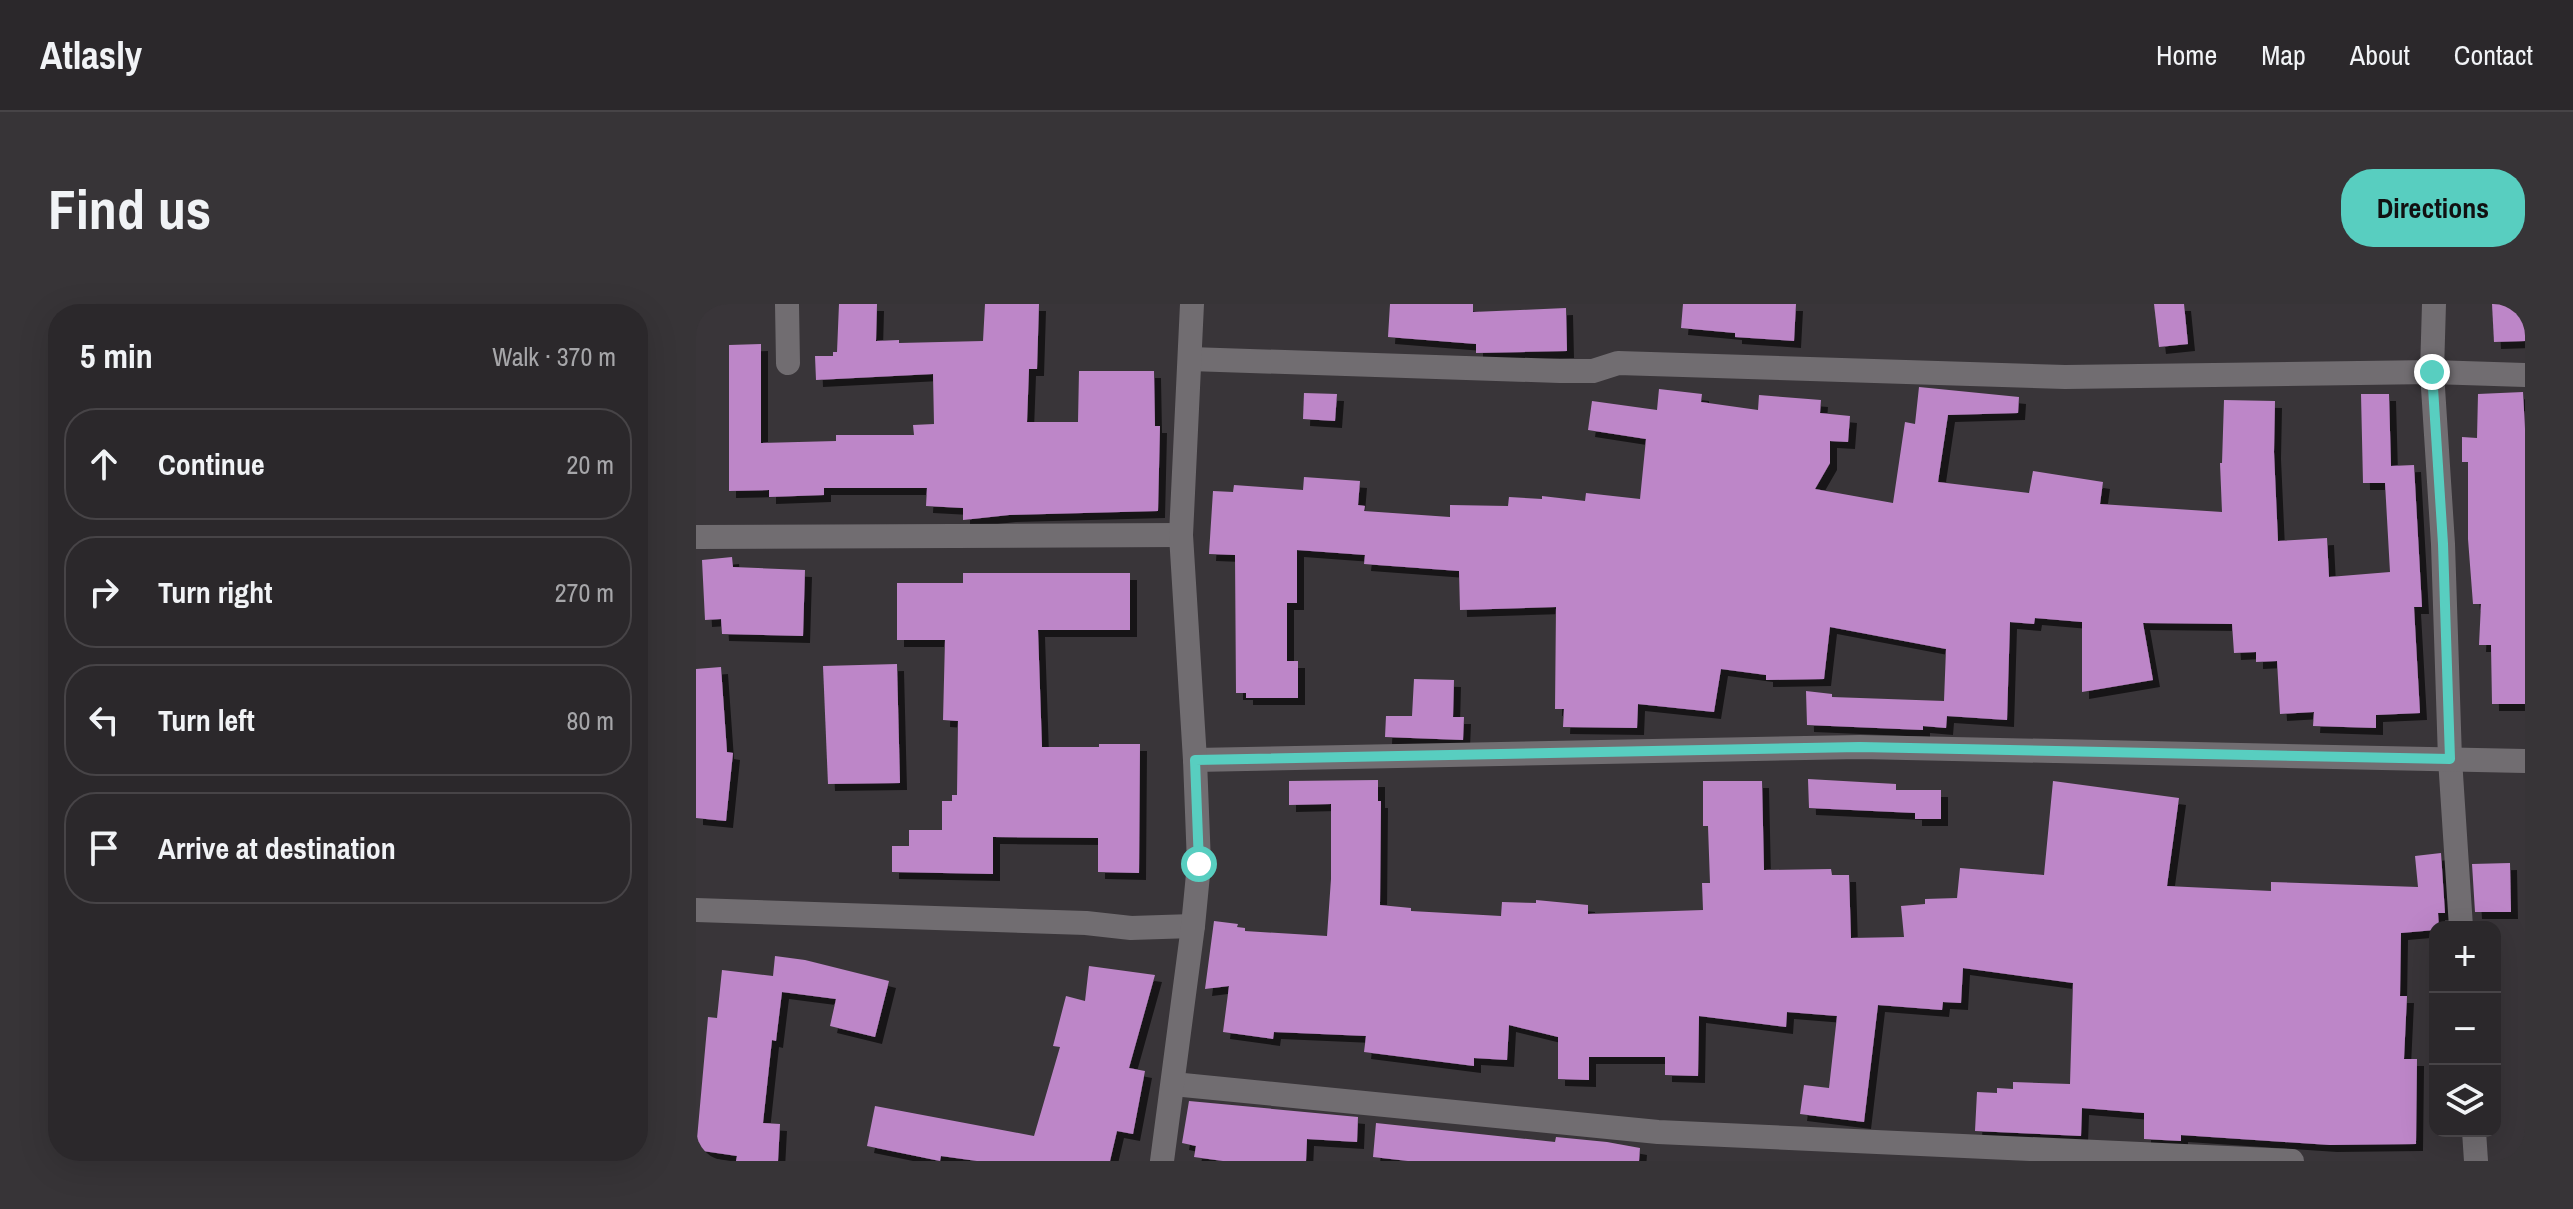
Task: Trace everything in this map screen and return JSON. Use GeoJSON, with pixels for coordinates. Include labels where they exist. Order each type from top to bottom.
{"type":"FeatureCollection","features":[{"type":"Feature","properties":{"kind":"street"},"geometry":{"type":"LineString","coordinates":[[787,304],[788,363]]}},
{"type":"Feature","properties":{"kind":"street"},"geometry":{"type":"LineString","coordinates":[[1162,1161],[1199,864],[1181,535],[1192,304]]}},
{"type":"Feature","properties":{"kind":"street"},"geometry":{"type":"LineString","coordinates":[[2434,304],[2432,372],[2461,921]]}},
{"type":"Feature","properties":{"kind":"street"},"geometry":{"type":"LineString","coordinates":[[1190,359],[1582,371],[1618,363],[2065,377],[2432,372],[2525,375]]}},
{"type":"Feature","properties":{"kind":"street"},"geometry":{"type":"LineString","coordinates":[[696,537],[1181,535]]}},
{"type":"Feature","properties":{"kind":"street"},"geometry":{"type":"LineString","coordinates":[[1195,760],[1860,747],[2525,761]]}},
{"type":"Feature","properties":{"kind":"street"},"geometry":{"type":"LineString","coordinates":[[696,910],[1086,923],[1131,928],[1193,926]]}},
{"type":"Feature","properties":{"kind":"street"},"geometry":{"type":"LineString","coordinates":[[1173,1084],[1658,1132],[2292,1161]]}},
{"type":"Feature","properties":{"kind":"street"},"geometry":{"type":"LineString","coordinates":[[2474,1137],[2476,1161]]}},
{"type":"Feature","properties":{"kind":"building"},"geometry":{"type":"Polygon","coordinates":[[[839,304],[877,304],[876,341],[899,340],[899,343],[983,341],[985,304],[1039,304],[1037,369],[1029,369],[1027,422],[1078,422],[1079,371],[1154,371],[1155,426],[1160,426],[1158,511],[1009,515],[963,520],[963,508],[926,506],[927,488],[824,488],[824,495],[769,497],[769,490],[729,491],[729,345],[761,344],[761,443],[836,441],[836,435],[914,435],[913,425],[934,424],[933,374],[816,380],[815,356],[833,356],[833,352],[837,352],[839,304]]]}},
{"type":"Feature","properties":{"kind":"building"},"geometry":{"type":"Polygon","coordinates":[[[1390,304],[1473,304],[1473,312],[1566,308],[1567,351],[1476,353],[1476,344],[1388,337],[1390,304]]]}},
{"type":"Feature","properties":{"kind":"building"},"geometry":{"type":"Polygon","coordinates":[[[1683,304],[1796,304],[1794,341],[1735,337],[1735,333],[1681,328],[1683,304]]]}},
{"type":"Feature","properties":{"kind":"building"},"geometry":{"type":"Polygon","coordinates":[[[2154,304],[2184,304],[2188,344],[2159,347],[2154,304]]]}},
{"type":"Feature","properties":{"kind":"building"},"geometry":{"type":"Polygon","coordinates":[[[2492,304],[2525,304],[2525,341],[2494,342],[2492,304]]]}},
{"type":"Feature","properties":{"kind":"building"},"geometry":{"type":"Polygon","coordinates":[[[1919,387],[2019,397],[2018,413],[1948,415],[1938,482],[2029,493],[2033,471],[2103,482],[2100,504],[2222,512],[2220,463],[2224,400],[2275,401],[2278,541],[2327,538],[2329,577],[2390,572],[2385,483],[2363,483],[2361,394],[2389,394],[2391,466],[2414,465],[2422,607],[2414,607],[2420,713],[2376,715],[2376,728],[2313,726],[2314,712],[2280,714],[2277,661],[2256,662],[2256,652],[2234,653],[2232,624],[2143,623],[2153,680],[2082,692],[2082,622],[2035,618],[2034,624],[2010,622],[2007,720],[1947,716],[1946,728],[1923,726],[1923,730],[1807,725],[1806,691],[1832,694],[1832,697],[1944,701],[1946,649],[1830,627],[1824,679],[1766,680],[1766,675],[1721,669],[1714,712],[1638,704],[1637,728],[1563,727],[1564,709],[1555,709],[1556,607],[1460,610],[1459,571],[1364,564],[1365,555],[1297,550],[1297,603],[1287,603],[1287,661],[1298,661],[1298,698],[1246,698],[1246,693],[1236,693],[1235,555],[1209,554],[1213,491],[1233,492],[1234,485],[1303,490],[1304,477],[1360,481],[1358,505],[1365,506],[1364,511],[1450,517],[1450,505],[1508,506],[1509,497],[1542,499],[1542,496],[1585,501],[1586,493],[1640,499],[1646,439],[1588,430],[1592,401],[1657,410],[1659,389],[1702,394],[1701,402],[1758,410],[1759,395],[1821,400],[1820,413],[1850,416],[1848,442],[1830,441],[1830,463],[1815,489],[1893,503],[1905,422],[1915,424],[1919,387]]]}},
{"type":"Feature","properties":{"kind":"building"},"geometry":{"type":"Polygon","coordinates":[[[2523,392],[2525,704],[2492,704],[2491,645],[2479,645],[2481,604],[2473,604],[2468,539],[2468,462],[2462,462],[2462,437],[2477,438],[2478,394],[2523,392]]]}},
{"type":"Feature","properties":{"kind":"building"},"geometry":{"type":"Polygon","coordinates":[[[1304,393],[1337,394],[1335,421],[1303,419],[1304,393]]]}},
{"type":"Feature","properties":{"kind":"building"},"geometry":{"type":"Polygon","coordinates":[[[732,557],[733,567],[805,570],[803,636],[722,634],[721,619],[705,620],[702,560],[732,557]]]}},
{"type":"Feature","properties":{"kind":"building"},"geometry":{"type":"Polygon","coordinates":[[[963,573],[1130,573],[1130,630],[1038,630],[1042,747],[1140,744],[1139,873],[1098,872],[1098,838],[993,837],[993,874],[892,872],[892,846],[909,846],[909,830],[942,830],[942,801],[952,801],[952,795],[957,795],[958,721],[943,720],[945,640],[897,640],[897,583],[963,583],[963,573]]]}},
{"type":"Feature","properties":{"kind":"building"},"geometry":{"type":"Polygon","coordinates":[[[897,664],[900,783],[828,784],[823,666],[897,664]]]}},
{"type":"Feature","properties":{"kind":"building"},"geometry":{"type":"Polygon","coordinates":[[[721,667],[727,752],[733,753],[726,821],[696,818],[696,669],[721,667]]]}},
{"type":"Feature","properties":{"kind":"building"},"geometry":{"type":"Polygon","coordinates":[[[1414,679],[1454,680],[1453,717],[1464,717],[1463,740],[1385,737],[1386,716],[1412,716],[1414,679]]]}},
{"type":"Feature","properties":{"kind":"building"},"geometry":{"type":"Polygon","coordinates":[[[1808,779],[1896,784],[1896,790],[1941,790],[1941,819],[1915,819],[1915,813],[1809,808],[1808,779]]]}},
{"type":"Feature","properties":{"kind":"building"},"geometry":{"type":"Polygon","coordinates":[[[1378,780],[1378,801],[1381,801],[1380,905],[1411,908],[1411,911],[1501,916],[1502,902],[1536,903],[1536,900],[1588,905],[1588,914],[1703,910],[1702,883],[1710,883],[1708,826],[1703,826],[1703,781],[1762,781],[1764,870],[1831,869],[1832,875],[1849,875],[1851,938],[1904,937],[1901,906],[1925,904],[1925,899],[1957,898],[1960,868],[2044,875],[2053,781],[2179,798],[2167,886],[2271,891],[2271,882],[2418,887],[2415,856],[2441,853],[2445,913],[2438,913],[2439,921],[2429,921],[2429,931],[2401,933],[2400,996],[2407,996],[2404,1059],[2417,1059],[2416,1144],[2330,1145],[2181,1135],[2181,1141],[2144,1139],[2144,1113],[2082,1108],[2081,1136],[1975,1131],[1977,1092],[1997,1093],[1997,1088],[2013,1089],[2013,1082],[2070,1084],[2073,983],[1963,968],[1961,1003],[1943,1002],[1942,1010],[1878,1005],[1864,1122],[1800,1114],[1804,1085],[1829,1088],[1837,1016],[1787,1012],[1786,1027],[1699,1016],[1698,1076],[1665,1075],[1665,1057],[1589,1057],[1589,1080],[1558,1079],[1558,1037],[1509,1025],[1507,1060],[1474,1058],[1474,1066],[1364,1052],[1366,1036],[1274,1032],[1273,1039],[1223,1032],[1229,986],[1205,989],[1214,921],[1238,924],[1237,927],[1245,928],[1245,931],[1327,936],[1331,804],[1289,805],[1289,781],[1378,780]]]}},
{"type":"Feature","properties":{"kind":"building"},"geometry":{"type":"Polygon","coordinates":[[[2510,863],[2511,912],[2475,912],[2472,864],[2510,863]]]}},
{"type":"Feature","properties":{"kind":"building"},"geometry":{"type":"Polygon","coordinates":[[[775,956],[805,960],[889,981],[875,1037],[830,1026],[836,999],[782,992],[776,1041],[772,1040],[763,1123],[780,1124],[778,1161],[736,1161],[737,1156],[696,1150],[708,1017],[717,1018],[722,970],[773,976],[775,956]]]}},
{"type":"Feature","properties":{"kind":"building"},"geometry":{"type":"Polygon","coordinates":[[[1089,966],[1155,975],[1129,1068],[1145,1071],[1133,1134],[1117,1131],[1110,1161],[977,1161],[941,1156],[940,1161],[867,1146],[875,1106],[1034,1136],[1060,1047],[1053,1046],[1066,996],[1085,1001],[1089,966]]]}},
{"type":"Feature","properties":{"kind":"building"},"geometry":{"type":"Polygon","coordinates":[[[1189,1101],[1358,1117],[1357,1142],[1307,1139],[1306,1161],[1223,1161],[1194,1157],[1196,1146],[1182,1143],[1189,1101]]]}},
{"type":"Feature","properties":{"kind":"building"},"geometry":{"type":"Polygon","coordinates":[[[1376,1123],[1555,1142],[1556,1137],[1607,1142],[1640,1148],[1639,1161],[1408,1161],[1373,1157],[1376,1123]]]}},
{"type":"Feature","properties":{"kind":"route"},"geometry":{"type":"LineString","coordinates":[[1199,864],[1195,760],[1860,747],[2450,759],[2443,544],[2432,372]]}}]}
